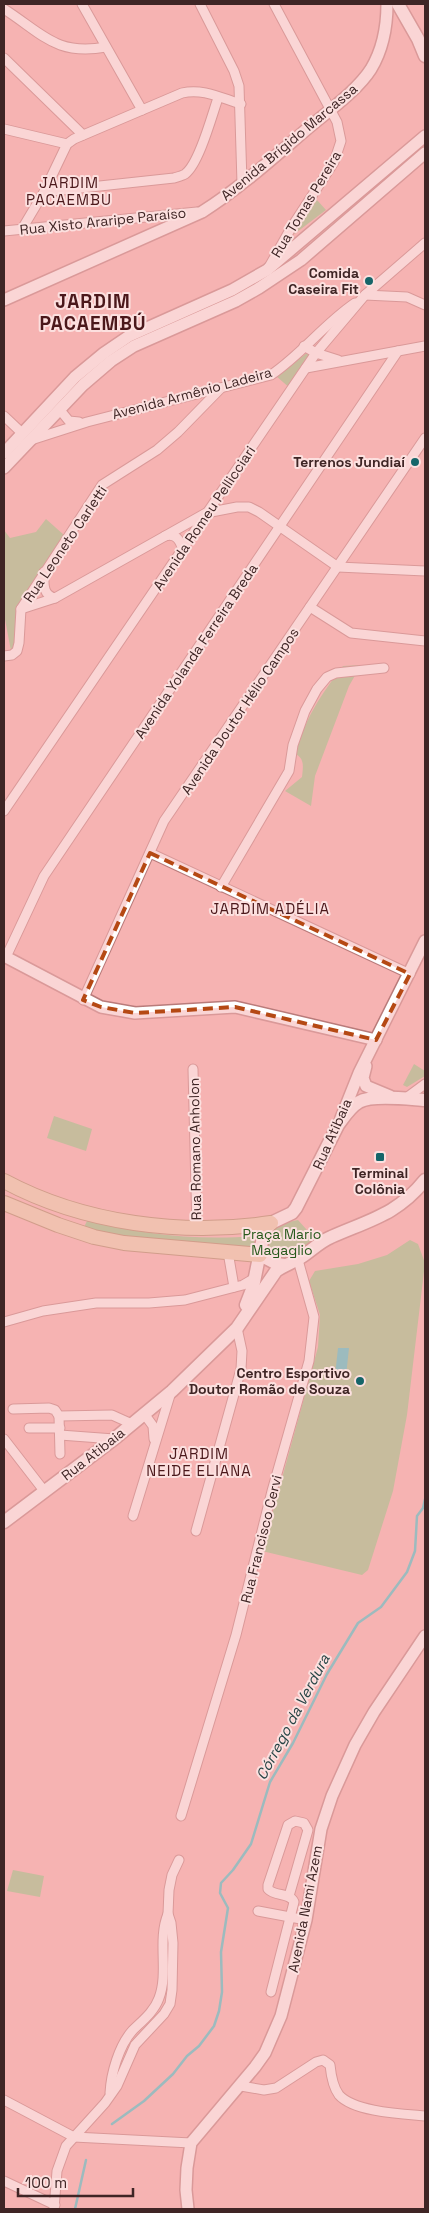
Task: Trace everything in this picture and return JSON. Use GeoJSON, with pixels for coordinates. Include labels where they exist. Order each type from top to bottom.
{"type":"FeatureCollection","features":[{"type":"Feature","properties":{"kind":"main road"},"geometry":{"type":"LineString","coordinates":[[398,4],[425,56]]}},
{"type":"Feature","properties":{"kind":"main road"},"geometry":{"type":"LineString","coordinates":[[338,1125],[354,1106],[363,1100],[402,1098],[425,1100]]}},
{"type":"Feature","properties":{"kind":"main road","name":"Rua Atibaia"},"geometry":{"type":"LineString","coordinates":[[239,1324],[254,1283],[262,1235],[271,1223],[292,1213],[296,1208],[338,1125]]}},
{"type":"Feature","properties":{"kind":"main road"},"geometry":{"type":"LineString","coordinates":[[254,1283],[298,1260],[329,1238],[362,1226],[400,1205],[425,1180]]}},
{"type":"Feature","properties":{"kind":"main road"},"geometry":{"type":"LineString","coordinates":[[4,1181],[33,1195],[80,1211],[140,1223],[197,1229],[244,1227],[271,1223]]}},
{"type":"Feature","properties":{"kind":"main road"},"geometry":{"type":"LineString","coordinates":[[4,1203],[94,1237],[124,1243],[260,1255],[277,1264],[280,1268]]}},
{"type":"Feature","properties":{"kind":"main road"},"geometry":{"type":"LineString","coordinates":[[58,1225],[72,1222],[80,1211]]}},
{"type":"Feature","properties":{"kind":"main road","name":"Rua Atibaia"},"geometry":{"type":"LineString","coordinates":[[4,1522],[145,1415],[172,1391],[239,1324],[280,1268]]}},
{"type":"Feature","properties":{"kind":"street"},"geometry":{"type":"LineString","coordinates":[[82,4],[142,110]]}},
{"type":"Feature","properties":{"kind":"street"},"geometry":{"type":"LineString","coordinates":[[200,4],[240,86],[242,183]]}},
{"type":"Feature","properties":{"kind":"street","name":"Rua Tomas Pereira"},"geometry":{"type":"LineString","coordinates":[[267,270],[291,228],[316,193],[340,150],[340,132],[331,110],[274,4]]}},
{"type":"Feature","properties":{"kind":"street","name":"Avenida Brígido Marcassa"},"geometry":{"type":"LineString","coordinates":[[4,300],[202,212],[225,198],[331,110],[366,75],[378,56],[386,27],[388,4]]}},
{"type":"Feature","properties":{"kind":"street"},"geometry":{"type":"LineString","coordinates":[[4,10],[58,46],[87,50],[106,47]]}},
{"type":"Feature","properties":{"kind":"street"},"geometry":{"type":"LineString","coordinates":[[4,58],[83,136]]}},
{"type":"Feature","properties":{"kind":"street"},"geometry":{"type":"LineString","coordinates":[[22,229],[44,192],[67,144],[142,110],[193,90],[241,104]]}},
{"type":"Feature","properties":{"kind":"street"},"geometry":{"type":"LineString","coordinates":[[44,192],[174,178],[185,174],[192,167],[202,145],[218,98]]}},
{"type":"Feature","properties":{"kind":"street"},"geometry":{"type":"LineString","coordinates":[[4,129],[67,144]]}},
{"type":"Feature","properties":{"kind":"street"},"geometry":{"type":"LineString","coordinates":[[234,295],[267,270],[281,267],[292,250],[425,136]]}},
{"type":"Feature","properties":{"kind":"street"},"geometry":{"type":"LineString","coordinates":[[4,468],[26,437],[79,381],[134,346],[234,295],[281,267],[343,224],[425,153]]}},
{"type":"Feature","properties":{"kind":"street","name":"Rua Xisto Araripe Paraíso"},"geometry":{"type":"LineString","coordinates":[[4,232],[202,212]]}},
{"type":"Feature","properties":{"kind":"street"},"geometry":{"type":"LineString","coordinates":[[335,214],[343,224]]}},
{"type":"Feature","properties":{"kind":"street"},"geometry":{"type":"LineString","coordinates":[[291,228],[289,240],[292,250]]}},
{"type":"Feature","properties":{"kind":"street","name":"Avenida Romeu Pellicciari"},"geometry":{"type":"LineString","coordinates":[[4,811],[7,800],[183,550],[206,513],[316,353],[365,295],[425,243]]}},
{"type":"Feature","properties":{"kind":"street"},"geometry":{"type":"LineString","coordinates":[[365,295],[407,297],[425,305]]}},
{"type":"Feature","properties":{"kind":"street","name":"Avenida Armênio Ladeira"},"geometry":{"type":"LineString","coordinates":[[26,437],[271,374],[284,366],[341,312],[365,295]]}},
{"type":"Feature","properties":{"kind":"street"},"geometry":{"type":"LineString","coordinates":[[304,346],[316,353],[340,361]]}},
{"type":"Feature","properties":{"kind":"street"},"geometry":{"type":"LineString","coordinates":[[306,368],[425,346]]}},
{"type":"Feature","properties":{"kind":"street","name":"Avenida Yolanda Ferreira Breda"},"geometry":{"type":"LineString","coordinates":[[5,957],[44,876],[398,351]]}},
{"type":"Feature","properties":{"kind":"street"},"geometry":{"type":"LineString","coordinates":[[4,452],[60,410],[79,381]]}},
{"type":"Feature","properties":{"kind":"street","name":"Rua Leoneto Carletti"},"geometry":{"type":"LineString","coordinates":[[4,656],[12,655],[17,651],[20,643],[21,609],[102,485],[157,450],[178,432],[222,387]]}},
{"type":"Feature","properties":{"kind":"street"},"geometry":{"type":"LineString","coordinates":[[60,410],[69,421],[87,422]]}},
{"type":"Feature","properties":{"kind":"street"},"geometry":{"type":"LineString","coordinates":[[4,416],[26,437]]}},
{"type":"Feature","properties":{"kind":"street","name":"Avenida Doutor Hélio Campos"},"geometry":{"type":"LineString","coordinates":[[82,1000],[164,821],[425,438]]}},
{"type":"Feature","properties":{"kind":"street"},"geometry":{"type":"LineString","coordinates":[[21,609],[56,598],[160,537],[206,513],[237,507],[249,507],[259,512],[338,567],[425,571]]}},
{"type":"Feature","properties":{"kind":"street"},"geometry":{"type":"LineString","coordinates":[[160,537],[171,535],[177,537],[183,550]]}},
{"type":"Feature","properties":{"kind":"street"},"geometry":{"type":"LineString","coordinates":[[44,572],[46,592],[49,596],[56,598]]}},
{"type":"Feature","properties":{"kind":"street"},"geometry":{"type":"LineString","coordinates":[[310,607],[352,633],[425,641]]}},
{"type":"Feature","properties":{"kind":"street"},"geometry":{"type":"LineString","coordinates":[[221,887],[289,771],[292,745],[305,711],[327,677],[336,673],[384,668]]}},
{"type":"Feature","properties":{"kind":"street"},"geometry":{"type":"LineString","coordinates":[[150,853],[410,974]]}},
{"type":"Feature","properties":{"kind":"street","name":"Rua Atibaia"},"geometry":{"type":"LineString","coordinates":[[338,1125],[355,1082],[425,941]]}},
{"type":"Feature","properties":{"kind":"street"},"geometry":{"type":"LineString","coordinates":[[5,957],[82,1000],[101,1007],[135,1013],[235,1007],[376,1040]]}},
{"type":"Feature","properties":{"kind":"street"},"geometry":{"type":"LineString","coordinates":[[367,1059],[363,1078],[366,1086],[380,1093],[402,1098],[425,1084]]}},
{"type":"Feature","properties":{"kind":"street","name":"Rua Romano Anholon"},"geometry":{"type":"LineString","coordinates":[[193,1069],[197,1229]]}},
{"type":"Feature","properties":{"kind":"street"},"geometry":{"type":"LineString","coordinates":[[228,1252],[234,1287]]}},
{"type":"Feature","properties":{"kind":"street","name":"Rua Francisco Cervi"},"geometry":{"type":"LineString","coordinates":[[181,1816],[236,1635],[272,1491],[309,1361],[314,1317],[298,1260]]}},
{"type":"Feature","properties":{"kind":"street"},"geometry":{"type":"LineString","coordinates":[[4,1322],[43,1311],[96,1303],[170,1302],[210,1295],[254,1283]]}},
{"type":"Feature","properties":{"kind":"street"},"geometry":{"type":"LineString","coordinates":[[210,1295],[226,1295],[254,1283]]}},
{"type":"Feature","properties":{"kind":"street"},"geometry":{"type":"LineString","coordinates":[[196,1531],[240,1369],[242,1351],[239,1324]]}},
{"type":"Feature","properties":{"kind":"street"},"geometry":{"type":"LineString","coordinates":[[133,1516],[172,1391]]}},
{"type":"Feature","properties":{"kind":"street"},"geometry":{"type":"LineString","coordinates":[[13,1409],[49,1408],[55,1410],[59,1416],[60,1454]]}},
{"type":"Feature","properties":{"kind":"street"},"geometry":{"type":"LineString","coordinates":[[59,1416],[112,1415],[132,1424]]}},
{"type":"Feature","properties":{"kind":"street"},"geometry":{"type":"LineString","coordinates":[[145,1415],[153,1426],[154,1446]]}},
{"type":"Feature","properties":{"kind":"street"},"geometry":{"type":"LineString","coordinates":[[29,1428],[114,1439]]}},
{"type":"Feature","properties":{"kind":"street"},"geometry":{"type":"LineString","coordinates":[[4,1439],[45,1492]]}},
{"type":"Feature","properties":{"kind":"street","name":"Avenida Nami Azem"},"geometry":{"type":"LineString","coordinates":[[191,2143],[241,2086],[265,2053],[274,2033],[294,1968],[306,1920],[321,1830],[332,1796],[355,1745],[374,1712],[425,1636]]}},
{"type":"Feature","properties":{"kind":"street"},"geometry":{"type":"LineString","coordinates":[[271,1992],[294,1902],[289,1896],[271,1892],[268,1889],[268,1885],[288,1825],[294,1821],[304,1823],[308,1830],[289,1896]]}},
{"type":"Feature","properties":{"kind":"street"},"geometry":{"type":"LineString","coordinates":[[4,2181],[54,2207],[57,2171],[61,2157],[74,2136],[99,2111],[117,2086],[136,2045],[144,2033],[164,2014],[171,1997],[173,1943],[168,1914],[169,1890],[172,1875],[179,1860]]}},
{"type":"Feature","properties":{"kind":"street"},"geometry":{"type":"LineString","coordinates":[[258,1911],[306,1920]]}},
{"type":"Feature","properties":{"kind":"street"},"geometry":{"type":"LineString","coordinates":[[110,2094],[113,2075],[122,2046],[152,2011],[160,1997],[164,1964],[165,1922],[168,1914]]}},
{"type":"Feature","properties":{"kind":"street"},"geometry":{"type":"LineString","coordinates":[[140,2024],[144,2033]]}},
{"type":"Feature","properties":{"kind":"street"},"geometry":{"type":"LineString","coordinates":[[241,2086],[264,2090],[276,2088],[316,2062],[323,2060],[330,2065],[332,2078],[339,2095],[352,2104],[372,2109],[425,2116]]}},
{"type":"Feature","properties":{"kind":"street"},"geometry":{"type":"LineString","coordinates":[[4,2100],[74,2136],[191,2143],[187,2168],[188,2209]]}},
{"type":"Feature","properties":{"kind":"highlighted area"},"geometry":{"type":"Polygon","coordinates":[[[150,853],[410,974],[376,1040],[235,1007],[135,1013],[101,1007],[83,1000],[150,853]]]}},
{"type":"Feature","properties":{"kind":"green space"},"geometry":{"type":"Polygon","coordinates":[[[317,200],[326,210],[293,235],[317,200]]]}},
{"type":"Feature","properties":{"kind":"green space"},"geometry":{"type":"Polygon","coordinates":[[[311,350],[313,351],[291,389],[276,376],[311,350]]]}},
{"type":"Feature","properties":{"kind":"green space"},"geometry":{"type":"Polygon","coordinates":[[[46,519],[64,535],[18,609],[14,651],[11,651],[4,614],[4,530],[10,538],[36,532],[46,519]]]}},
{"type":"Feature","properties":{"kind":"green space"},"geometry":{"type":"Polygon","coordinates":[[[361,665],[349,686],[315,776],[311,806],[285,791],[302,777],[302,760],[295,754],[299,741],[314,707],[343,666],[361,665]]]}},
{"type":"Feature","properties":{"kind":"green space"},"geometry":{"type":"Polygon","coordinates":[[[414,1064],[425,1071],[425,1076],[407,1087],[403,1085],[414,1064]]]}},
{"type":"Feature","properties":{"kind":"green space"},"geometry":{"type":"Polygon","coordinates":[[[54,1116],[92,1129],[86,1151],[47,1138],[54,1116]]]}},
{"type":"Feature","properties":{"kind":"green space","name":"Praça Mario Magaglio"},"geometry":{"type":"Polygon","coordinates":[[[298,1220],[315,1239],[282,1262],[265,1251],[271,1230],[283,1223],[298,1220]]]}},
{"type":"Feature","properties":{"kind":"green space"},"geometry":{"type":"Polygon","coordinates":[[[87,1221],[128,1230],[191,1237],[254,1236],[255,1247],[169,1243],[83,1229],[87,1221]]]}},
{"type":"Feature","properties":{"kind":"green space","name":"Centro Esportivo Doutor Romão de Souza"},"geometry":{"type":"Polygon","coordinates":[[[410,1240],[418,1244],[425,1263],[407,1415],[393,1491],[368,1570],[362,1575],[262,1551],[318,1347],[320,1315],[309,1281],[315,1271],[358,1264],[387,1255],[410,1240]]]}},
{"type":"Feature","properties":{"kind":"green space"},"geometry":{"type":"Polygon","coordinates":[[[13,1870],[44,1876],[40,1897],[7,1891],[13,1870]]]}},
{"type":"Feature","properties":{"kind":"water"},"geometry":{"type":"Polygon","coordinates":[[[338,1348],[349,1348],[346,1376],[335,1375],[338,1348]]]}},
{"type":"Feature","properties":{"kind":"waterway","name":"Córrego da Verdura"},"geometry":{"type":"LineString","coordinates":[[112,2124],[144,2101],[173,2074],[187,2056],[199,2046],[214,2026],[222,1992],[221,1952],[228,1908],[220,1893],[221,1883],[233,1870],[251,1844],[270,1782],[293,1743],[327,1674],[358,1623],[381,1607],[407,1572],[415,1551],[417,1516],[423,1508],[425,1499]]}},
{"type":"Feature","properties":{"kind":"waterway","name":"Córrego da Verdura"},"geometry":{"type":"LineString","coordinates":[[75,2209],[86,2160]]}},
{"type":"Feature","properties":{"kind":"place","name":"Comida Caseira Fit"},"geometry":{"type":"Point","coordinates":[369,281]}},
{"type":"Feature","properties":{"kind":"place","name":"Terrenos Jundiaí"},"geometry":{"type":"Point","coordinates":[415,462]}},
{"type":"Feature","properties":{"kind":"place","name":"Terminal Colônia"},"geometry":{"type":"Point","coordinates":[380,1157]}},
{"type":"Feature","properties":{"kind":"place","name":"Centro Esportivo Doutor Romão de Souza"},"geometry":{"type":"Point","coordinates":[360,1381]}},
{"type":"Feature","properties":{"kind":"district","name":"JARDIM PACAEMBU"},"geometry":{"type":"Point","coordinates":[69,192]}},
{"type":"Feature","properties":{"kind":"district","name":"JARDIM PACAEMBÚ"},"geometry":{"type":"Point","coordinates":[93,312]}},
{"type":"Feature","properties":{"kind":"district","name":"JARDIM ADÉLIA"},"geometry":{"type":"Point","coordinates":[270,909]}},
{"type":"Feature","properties":{"kind":"district","name":"JARDIM NEIDE ELIANA"},"geometry":{"type":"Point","coordinates":[199,1462]}}]}
